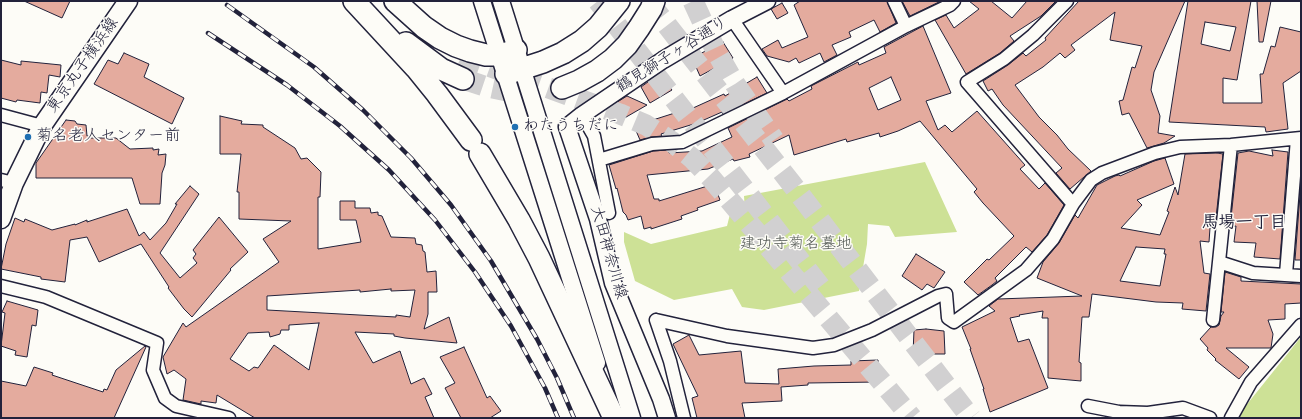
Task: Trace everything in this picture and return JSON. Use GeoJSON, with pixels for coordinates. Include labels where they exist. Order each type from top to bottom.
{"type":"FeatureCollection","features":[{"type":"Feature","properties":{"kind":"highway"},"geometry":{"type":"LineString","coordinates":[[355,1],[421,55],[441,69],[463,79]]}},
{"type":"Feature","properties":{"kind":"highway"},"geometry":{"type":"LineString","coordinates":[[355,1],[416,68],[437,94],[475,147],[515,214],[535,252],[575,333],[614,418]]}},
{"type":"Feature","properties":{"kind":"highway"},"geometry":{"type":"LineString","coordinates":[[395,1],[424,27],[446,41],[470,51],[486,54],[511,62],[543,62],[563,52],[582,41],[598,27],[619,1]]}},
{"type":"Feature","properties":{"kind":"highway"},"geometry":{"type":"LineString","coordinates":[[562,88],[598,71],[613,59],[627,45],[639,28],[654,1]]}},
{"type":"Feature","properties":{"kind":"main road","name":"東京丸子横浜線"},"geometry":{"type":"LineString","coordinates":[[1,219],[7,181],[42,126],[128,1]]}},
{"type":"Feature","properties":{"kind":"main road"},"geometry":{"type":"LineString","coordinates":[[482,1],[511,62]]}},
{"type":"Feature","properties":{"kind":"main road"},"geometry":{"type":"LineString","coordinates":[[501,1],[511,62],[528,144],[614,418]]}},
{"type":"Feature","properties":{"kind":"main road","name":"鶴見獅子ヶ谷通り"},"geometry":{"type":"LineString","coordinates":[[582,115],[662,60],[766,1]]}},
{"type":"Feature","properties":{"kind":"main road","name":"大田神奈川線"},"geometry":{"type":"LineString","coordinates":[[511,62],[545,140],[632,418]]}},
{"type":"Feature","properties":{"kind":"main road","name":"大田神奈川線"},"geometry":{"type":"LineString","coordinates":[[582,115],[568,127],[598,219],[613,284],[661,399],[667,418]]}},
{"type":"Feature","properties":{"kind":"street"},"geometry":{"type":"LineString","coordinates":[[894,1],[906,26]]}},
{"type":"Feature","properties":{"kind":"street"},"geometry":{"type":"LineString","coordinates":[[599,160],[652,144],[682,142],[783,93],[906,26],[950,5],[954,1]]}},
{"type":"Feature","properties":{"kind":"street"},"geometry":{"type":"LineString","coordinates":[[1067,1],[1033,35],[1004,59],[967,82],[1073,204]]}},
{"type":"Feature","properties":{"kind":"street"},"geometry":{"type":"LineString","coordinates":[[732,19],[783,93]]}},
{"type":"Feature","properties":{"kind":"street"},"geometry":{"type":"LineString","coordinates":[[1,115],[42,126]]}},
{"type":"Feature","properties":{"kind":"street"},"geometry":{"type":"LineString","coordinates":[[582,115],[594,136],[609,213]]}},
{"type":"Feature","properties":{"kind":"street"},"geometry":{"type":"LineString","coordinates":[[684,418],[670,361],[656,320],[727,336],[813,348],[834,345],[872,330],[938,296],[946,294],[948,318],[954,322],[1026,270],[1053,239],[1073,204],[1091,180],[1102,173],[1148,155],[1180,147],[1231,145],[1299,138],[1286,274]]}},
{"type":"Feature","properties":{"kind":"street"},"geometry":{"type":"LineString","coordinates":[[1213,320],[1231,145]]}},
{"type":"Feature","properties":{"kind":"street"},"geometry":{"type":"LineString","coordinates":[[1219,262],[1253,273],[1301,276]]}},
{"type":"Feature","properties":{"kind":"street"},"geometry":{"type":"LineString","coordinates":[[1,286],[46,298],[157,343],[153,370],[165,398],[176,406],[229,418]]}},
{"type":"Feature","properties":{"kind":"street"},"geometry":{"type":"LineString","coordinates":[[1231,418],[1251,382],[1301,325]]}},
{"type":"Feature","properties":{"kind":"street"},"geometry":{"type":"LineString","coordinates":[[1088,406],[1118,415],[1148,413],[1183,408],[1210,418]]}},
{"type":"Feature","properties":{"kind":"green space","name":"建功寺菊名墓地"},"geometry":{"type":"Polygon","coordinates":[[[925,162],[957,232],[895,237],[889,226],[868,224],[867,244],[859,291],[764,310],[742,307],[732,289],[674,300],[635,281],[624,242],[624,232],[651,244],[727,226],[730,214],[745,212],[744,196],[925,162]]]}},
{"type":"Feature","properties":{"kind":"green space"},"geometry":{"type":"Polygon","coordinates":[[[1301,337],[1301,418],[1236,418],[1301,337]]]}},
{"type":"Feature","properties":{"kind":"building"},"geometry":{"type":"Polygon","coordinates":[[[24,1],[70,1],[62,18],[24,1]]]}},
{"type":"Feature","properties":{"kind":"building"},"geometry":{"type":"Polygon","coordinates":[[[800,1],[887,1],[896,23],[880,32],[874,20],[849,32],[851,37],[832,45],[837,55],[824,62],[820,53],[799,63],[796,58],[789,62],[767,56],[762,49],[778,40],[782,48],[808,37],[794,5],[800,1]]]}},
{"type":"Feature","properties":{"kind":"building"},"geometry":{"type":"Polygon","coordinates":[[[902,1],[941,1],[910,16],[902,1]]]}},
{"type":"Feature","properties":{"kind":"building"},"geometry":{"type":"Polygon","coordinates":[[[969,1],[991,1],[1012,18],[1027,1],[1056,1],[1041,16],[1010,36],[1014,41],[1000,53],[966,74],[935,20],[946,15],[954,28],[979,9],[969,1]]]}},
{"type":"Feature","properties":{"kind":"building"},"geometry":{"type":"Polygon","coordinates":[[[1079,1],[1185,1],[1154,72],[1151,90],[1160,116],[1158,133],[1175,136],[1164,143],[1147,148],[1129,113],[1122,115],[1119,101],[1123,100],[1132,67],[1135,68],[1142,46],[1110,40],[1115,12],[1071,45],[1075,50],[1065,58],[1060,53],[1043,67],[1015,85],[1039,117],[1057,135],[1068,149],[1091,171],[1070,189],[1056,173],[1062,168],[1003,105],[992,89],[988,91],[983,81],[1008,65],[1023,53],[1026,56],[1046,40],[1045,38],[1079,1]]]}},
{"type":"Feature","properties":{"kind":"building"},"geometry":{"type":"Polygon","coordinates":[[[1188,1],[1251,1],[1237,80],[1223,78],[1223,103],[1262,103],[1260,74],[1263,74],[1271,46],[1275,47],[1280,27],[1301,32],[1301,71],[1283,83],[1288,129],[1266,132],[1265,127],[1169,122],[1188,1]],[[1205,22],[1201,44],[1230,51],[1236,27],[1205,22]]]}},
{"type":"Feature","properties":{"kind":"building"},"geometry":{"type":"Polygon","coordinates":[[[1257,1],[1271,1],[1263,42],[1259,42],[1257,1]]]}},
{"type":"Feature","properties":{"kind":"building"},"geometry":{"type":"Polygon","coordinates":[[[782,3],[788,13],[777,19],[771,9],[782,3]]]}},
{"type":"Feature","properties":{"kind":"building"},"geometry":{"type":"Polygon","coordinates":[[[923,26],[951,93],[926,101],[938,130],[945,125],[952,132],[977,111],[1025,165],[1020,169],[1039,189],[1045,183],[1064,205],[1047,235],[1032,252],[1026,247],[995,278],[997,281],[978,295],[964,282],[987,259],[989,260],[1014,236],[974,192],[977,189],[920,121],[880,137],[879,133],[847,142],[846,139],[794,155],[789,135],[749,154],[750,157],[734,161],[733,159],[708,169],[647,175],[654,199],[659,199],[659,201],[714,184],[720,200],[697,208],[698,210],[681,216],[682,219],[651,229],[651,227],[644,229],[641,216],[628,220],[623,212],[609,165],[653,151],[668,150],[669,153],[702,151],[732,137],[728,128],[787,99],[789,101],[812,89],[811,86],[858,62],[859,65],[886,53],[884,47],[923,26]],[[891,77],[869,88],[878,110],[901,100],[891,77]]]}},
{"type":"Feature","properties":{"kind":"building"},"geometry":{"type":"Polygon","coordinates":[[[723,42],[733,58],[700,76],[692,58],[723,42]]]}},
{"type":"Feature","properties":{"kind":"building"},"geometry":{"type":"Polygon","coordinates":[[[124,53],[149,64],[144,77],[184,98],[172,124],[94,84],[108,60],[118,64],[124,53]]]}},
{"type":"Feature","properties":{"kind":"building"},"geometry":{"type":"Polygon","coordinates":[[[1,60],[21,65],[21,61],[61,65],[60,77],[49,75],[47,93],[41,92],[40,103],[17,100],[16,102],[1,98],[1,60]]]}},
{"type":"Feature","properties":{"kind":"building"},"geometry":{"type":"Polygon","coordinates":[[[659,74],[672,90],[650,103],[641,87],[659,74]]]}},
{"type":"Feature","properties":{"kind":"building"},"geometry":{"type":"Polygon","coordinates":[[[757,77],[767,93],[723,114],[722,112],[697,123],[661,134],[662,136],[640,140],[634,126],[681,111],[682,113],[724,94],[725,96],[757,77]]]}},
{"type":"Feature","properties":{"kind":"building"},"geometry":{"type":"Polygon","coordinates":[[[627,96],[647,105],[621,120],[614,104],[627,96]]]}},
{"type":"Feature","properties":{"kind":"building"},"geometry":{"type":"Polygon","coordinates":[[[220,116],[242,121],[241,124],[263,125],[263,127],[295,148],[301,159],[307,158],[321,172],[320,197],[318,197],[318,249],[361,242],[356,220],[340,220],[340,201],[355,201],[355,208],[370,208],[371,213],[378,212],[378,215],[382,216],[391,237],[415,238],[416,244],[422,245],[423,251],[425,252],[427,272],[436,271],[437,292],[428,292],[428,314],[424,329],[449,317],[457,343],[405,338],[394,336],[394,334],[355,332],[373,363],[400,351],[411,384],[424,378],[432,394],[425,397],[434,418],[255,418],[217,395],[216,403],[201,401],[201,404],[183,400],[186,379],[174,370],[167,374],[163,357],[183,323],[186,327],[279,262],[263,239],[291,221],[239,219],[239,192],[237,192],[241,154],[220,154],[220,116]],[[391,289],[360,292],[360,290],[267,296],[267,310],[396,317],[396,315],[410,317],[415,290],[391,291],[391,289]],[[319,323],[289,325],[289,330],[281,330],[280,334],[270,337],[269,332],[248,333],[230,359],[249,371],[254,367],[258,368],[274,345],[309,370],[319,323]]]}},
{"type":"Feature","properties":{"kind":"building"},"geometry":{"type":"Polygon","coordinates":[[[66,120],[75,121],[77,124],[86,125],[87,136],[90,136],[90,138],[116,138],[130,149],[153,148],[153,150],[159,149],[158,155],[166,154],[165,165],[162,173],[160,204],[140,204],[132,178],[36,178],[36,163],[66,120]]]}},
{"type":"Feature","properties":{"kind":"building"},"geometry":{"type":"Polygon","coordinates":[[[1272,150],[1288,152],[1280,259],[1254,257],[1256,243],[1234,242],[1236,226],[1230,227],[1238,153],[1249,151],[1273,156],[1272,150]]]}},
{"type":"Feature","properties":{"kind":"building"},"geometry":{"type":"Polygon","coordinates":[[[1185,154],[1223,154],[1215,227],[1210,228],[1209,242],[1200,241],[1204,273],[1210,274],[1206,311],[1182,309],[1183,303],[1156,302],[1092,294],[1089,317],[1082,317],[1079,362],[1081,363],[1081,381],[1048,378],[1048,318],[1042,318],[1043,311],[1010,318],[1018,342],[1029,339],[1048,388],[990,412],[971,349],[962,327],[995,311],[989,306],[998,299],[1082,296],[1037,278],[1043,262],[1059,243],[1075,215],[1078,218],[1097,185],[1115,176],[1120,176],[1154,161],[1165,158],[1174,184],[1137,200],[1142,205],[1121,228],[1160,235],[1169,212],[1167,211],[1175,187],[1178,195],[1185,154]],[[1136,247],[1120,281],[1160,286],[1166,254],[1164,254],[1165,249],[1136,247]]]}},
{"type":"Feature","properties":{"kind":"building"},"geometry":{"type":"Polygon","coordinates":[[[1301,182],[1301,260],[1295,260],[1301,182]]]}},
{"type":"Feature","properties":{"kind":"building"},"geometry":{"type":"Polygon","coordinates":[[[190,186],[199,194],[160,253],[180,278],[197,263],[193,258],[196,254],[193,250],[219,217],[248,252],[230,269],[231,270],[192,317],[168,288],[169,287],[141,244],[99,262],[87,237],[70,240],[65,282],[41,279],[41,277],[1,269],[6,244],[15,218],[24,222],[25,219],[52,230],[75,225],[87,220],[87,222],[127,209],[139,236],[144,232],[150,240],[166,223],[177,204],[175,204],[190,186]]]}},
{"type":"Feature","properties":{"kind":"building"},"geometry":{"type":"Polygon","coordinates":[[[916,254],[945,272],[934,288],[927,284],[922,290],[902,276],[916,254]]]}},
{"type":"Feature","properties":{"kind":"building"},"geometry":{"type":"Polygon","coordinates":[[[1225,272],[1241,277],[1241,281],[1301,284],[1301,303],[1285,304],[1285,319],[1268,320],[1273,334],[1271,348],[1226,348],[1249,367],[1239,379],[1215,360],[1216,359],[1207,350],[1208,348],[1200,339],[1211,327],[1216,327],[1219,325],[1221,316],[1224,312],[1221,312],[1225,272]]]}},
{"type":"Feature","properties":{"kind":"building"},"geometry":{"type":"Polygon","coordinates":[[[7,301],[38,310],[36,326],[32,325],[27,357],[15,355],[16,351],[1,346],[5,313],[2,312],[7,301]]]}},
{"type":"Feature","properties":{"kind":"building"},"geometry":{"type":"Polygon","coordinates":[[[926,329],[944,331],[945,354],[913,354],[914,330],[926,329]]]}},
{"type":"Feature","properties":{"kind":"building"},"geometry":{"type":"Polygon","coordinates":[[[689,335],[699,355],[741,351],[745,383],[779,384],[778,369],[851,365],[851,361],[878,360],[878,382],[808,383],[808,385],[781,387],[782,401],[742,403],[745,418],[697,418],[692,398],[698,396],[673,344],[689,335]]]}},
{"type":"Feature","properties":{"kind":"building"},"geometry":{"type":"Polygon","coordinates":[[[145,346],[146,347],[114,418],[1,418],[1,381],[26,386],[34,367],[53,373],[52,375],[103,392],[104,389],[107,390],[116,370],[145,346]]]}},
{"type":"Feature","properties":{"kind":"building"},"geometry":{"type":"Polygon","coordinates":[[[464,347],[487,398],[490,396],[501,411],[490,418],[461,418],[445,388],[455,383],[440,357],[464,347]]]}},
{"type":"Feature","properties":{"kind":"tunnel"},"geometry":{"type":"LineString","coordinates":[[598,1],[825,293]]}},
{"type":"Feature","properties":{"kind":"tunnel"},"geometry":{"type":"LineString","coordinates":[[648,1],[791,183],[971,418]]}},
{"type":"Feature","properties":{"kind":"tunnel"},"geometry":{"type":"LineString","coordinates":[[693,1],[716,51],[735,84],[774,140]]}},
{"type":"Feature","properties":{"kind":"tunnel"},"geometry":{"type":"LineString","coordinates":[[461,56],[620,114],[646,125],[671,141],[692,158],[711,178],[912,418]]}},
{"type":"Feature","properties":{"kind":"tunnel"},"geometry":{"type":"LineString","coordinates":[[463,79],[484,86],[507,91],[530,92]]}},
{"type":"Feature","properties":{"kind":"railway"},"geometry":{"type":"LineString","coordinates":[[227,5],[314,67],[363,110],[411,158],[451,205],[491,261],[537,339],[557,378],[574,418]]}},
{"type":"Feature","properties":{"kind":"railway"},"geometry":{"type":"LineString","coordinates":[[208,33],[287,85],[340,126],[389,170],[435,220],[475,272],[511,326],[545,388],[558,418]]}},
{"type":"Feature","properties":{"kind":"place","name":"わたうちだに"},"geometry":{"type":"Point","coordinates":[515,127]}},
{"type":"Feature","properties":{"kind":"place","name":"菊名老人センター前"},"geometry":{"type":"Point","coordinates":[28,137]}},
{"type":"Feature","properties":{"kind":"district","name":"馬場一丁目"},"geometry":{"type":"Point","coordinates":[1244,224]}}]}
